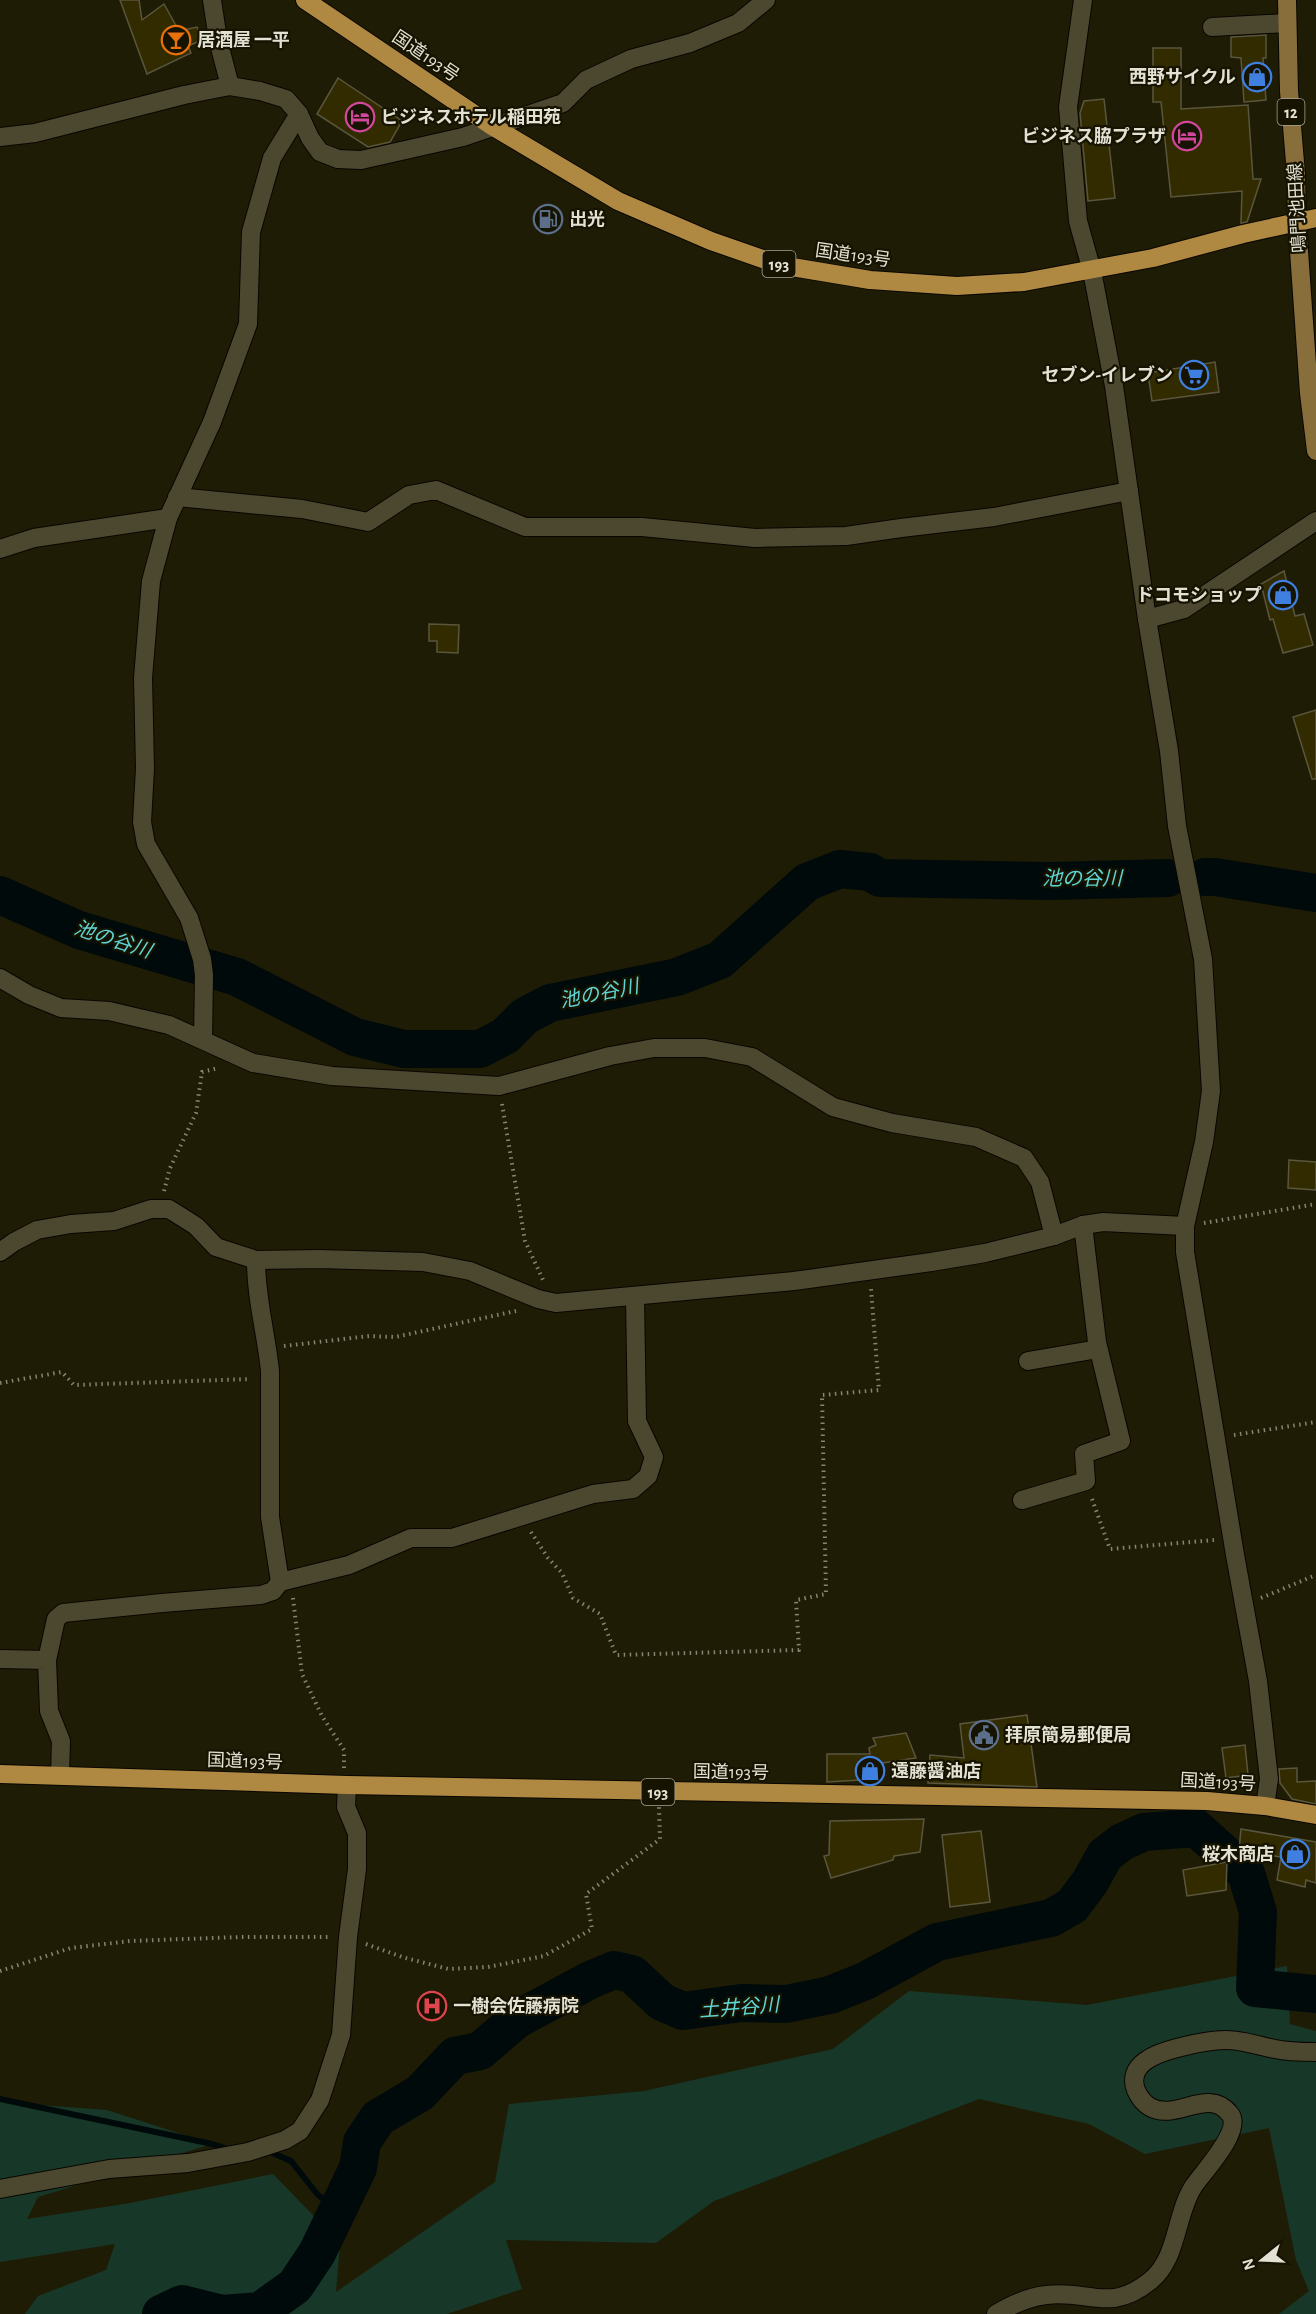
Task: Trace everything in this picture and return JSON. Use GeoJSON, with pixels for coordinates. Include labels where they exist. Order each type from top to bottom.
{"type":"FeatureCollection","features":[{"type":"Feature","properties":{"kind":"highway","name":"国道193号"},"geometry":{"type":"LineString","coordinates":[[305,0],[492,126],[618,201],[711,241],[780,265],[870,280],[957,286],[1024,282],[1092,271],[1316,218]]}},
{"type":"Feature","properties":{"kind":"highway","name":"国道193号"},"geometry":{"type":"LineString","coordinates":[[0,1774],[345,1785],[1207,1801],[1266,1806],[1316,1815]]}},
{"type":"Feature","properties":{"kind":"main road","name":"鳴門池田線"},"geometry":{"type":"LineString","coordinates":[[1287,0],[1289,91],[1296,174],[1297,223],[1309,393],[1316,451]]}},
{"type":"Feature","properties":{"kind":"street"},"geometry":{"type":"LineString","coordinates":[[212,0],[218,40],[230,86]]}},
{"type":"Feature","properties":{"kind":"street"},"geometry":{"type":"LineString","coordinates":[[0,137],[35,133],[184,95],[230,86],[260,91],[286,99],[299,114],[310,138],[320,152],[338,159],[361,160],[463,137],[563,103],[586,80],[631,59],[690,43],[738,23],[766,0]]}},
{"type":"Feature","properties":{"kind":"street"},"geometry":{"type":"LineString","coordinates":[[1083,0],[1068,107],[1078,221],[1092,271],[1114,386],[1147,620],[1169,751],[1177,826],[1203,959],[1211,1091],[1204,1142],[1185,1226],[1185,1252],[1232,1539],[1258,1681],[1269,1779],[1266,1806]]}},
{"type":"Feature","properties":{"kind":"street"},"geometry":{"type":"LineString","coordinates":[[1212,27],[1287,22]]}},
{"type":"Feature","properties":{"kind":"street"},"geometry":{"type":"LineString","coordinates":[[203,1040],[203,967],[189,918],[147,843],[142,822],[145,768],[143,678],[151,581],[168,518],[212,422],[248,324],[251,231],[272,158],[299,114]]}},
{"type":"Feature","properties":{"kind":"street"},"geometry":{"type":"LineString","coordinates":[[177,497],[302,510],[368,522],[409,495],[436,490],[525,527],[642,527],[755,538],[846,536],[1005,515],[1129,491]]}},
{"type":"Feature","properties":{"kind":"street"},"geometry":{"type":"LineString","coordinates":[[0,549],[34,538],[168,518]]}},
{"type":"Feature","properties":{"kind":"street"},"geometry":{"type":"LineString","coordinates":[[1147,620],[1184,609],[1316,521]]}},
{"type":"Feature","properties":{"kind":"street"},"geometry":{"type":"LineString","coordinates":[[0,978],[29,995],[61,1008],[108,1011],[169,1025],[253,1063],[332,1076],[499,1086],[610,1056],[654,1048],[705,1048],[752,1057],[833,1107],[892,1122],[976,1137],[1024,1158],[1040,1182],[1054,1236]]}},
{"type":"Feature","properties":{"kind":"street"},"geometry":{"type":"LineString","coordinates":[[0,1252],[37,1230],[71,1224],[114,1221],[151,1209],[169,1209],[196,1226],[216,1247],[256,1260],[423,1262],[470,1271],[556,1303],[794,1281],[985,1253],[1054,1236],[1083,1225],[1102,1222],[1185,1226]]}},
{"type":"Feature","properties":{"kind":"street"},"geometry":{"type":"LineString","coordinates":[[1022,1500],[1086,1481],[1084,1454],[1121,1441],[1098,1349],[1083,1225]]}},
{"type":"Feature","properties":{"kind":"street"},"geometry":{"type":"LineString","coordinates":[[256,1260],[256,1291],[268,1348],[270,1378],[270,1517],[286,1581]]}},
{"type":"Feature","properties":{"kind":"street"},"geometry":{"type":"LineString","coordinates":[[60,1775],[61,1742],[49,1711],[47,1660],[56,1618],[63,1613],[261,1595],[273,1592],[286,1581],[349,1565],[411,1538],[452,1538],[593,1494],[633,1489],[648,1476],[654,1457],[637,1421],[635,1297]]}},
{"type":"Feature","properties":{"kind":"street"},"geometry":{"type":"LineString","coordinates":[[1028,1361],[1098,1349]]}},
{"type":"Feature","properties":{"kind":"street"},"geometry":{"type":"LineString","coordinates":[[0,1659],[47,1660]]}},
{"type":"Feature","properties":{"kind":"street"},"geometry":{"type":"LineString","coordinates":[[0,2189],[109,2169],[188,2163],[248,2152],[280,2142],[300,2131],[320,2100],[341,2035],[348,1937],[357,1869],[357,1833],[346,1806],[345,1785]]}},
{"type":"Feature","properties":{"kind":"street"},"geometry":{"type":"LineString","coordinates":[[996,2314],[1032,2298],[1048,2294],[1094,2300],[1118,2298],[1135,2292],[1153,2279],[1167,2260],[1191,2190],[1229,2139],[1233,2127],[1232,2116],[1219,2104],[1208,2102],[1165,2112],[1147,2106],[1139,2097],[1133,2079],[1144,2061],[1175,2048],[1227,2040],[1278,2050],[1316,2052]]}},
{"type":"Feature","properties":{"kind":"path"},"geometry":{"type":"LineString","coordinates":[[159,1209],[170,1168],[196,1113],[202,1072],[246,1060]]}},
{"type":"Feature","properties":{"kind":"path"},"geometry":{"type":"LineString","coordinates":[[499,1086],[525,1241],[541,1273],[547,1290],[546,1300]]}},
{"type":"Feature","properties":{"kind":"path"},"geometry":{"type":"LineString","coordinates":[[1185,1226],[1316,1204]]}},
{"type":"Feature","properties":{"kind":"path"},"geometry":{"type":"LineString","coordinates":[[526,1516],[531,1532],[548,1558],[562,1573],[573,1598],[600,1614],[616,1655],[799,1650],[795,1600],[826,1594],[822,1395],[879,1390],[870,1270]]}},
{"type":"Feature","properties":{"kind":"path"},"geometry":{"type":"LineString","coordinates":[[268,1348],[369,1335],[395,1337],[521,1310]]}},
{"type":"Feature","properties":{"kind":"path"},"geometry":{"type":"LineString","coordinates":[[0,1383],[62,1372],[74,1385],[270,1378]]}},
{"type":"Feature","properties":{"kind":"path"},"geometry":{"type":"LineString","coordinates":[[1215,1438],[1316,1422]]}},
{"type":"Feature","properties":{"kind":"path"},"geometry":{"type":"LineString","coordinates":[[1086,1481],[1110,1549],[1232,1539]]}},
{"type":"Feature","properties":{"kind":"path"},"geometry":{"type":"LineString","coordinates":[[1244,1604],[1316,1575]]}},
{"type":"Feature","properties":{"kind":"path"},"geometry":{"type":"LineString","coordinates":[[286,1581],[302,1674],[322,1716],[344,1750],[345,1785]]}},
{"type":"Feature","properties":{"kind":"path"},"geometry":{"type":"LineString","coordinates":[[0,1971],[71,1948],[130,1941],[241,1937],[348,1937],[402,1957],[448,1969],[488,1967],[544,1956],[592,1929],[586,1894],[660,1839],[659,1792]]}},
{"type":"Feature","properties":{"kind":"green space"},"geometry":{"type":"Polygon","coordinates":[[[1287,1966],[1290,2024],[1316,2031],[1316,2314],[1279,2314],[1309,2291],[1296,2260],[1269,2128],[1145,2154],[1089,2124],[979,2099],[714,2201],[656,2243],[506,2240],[522,2289],[447,2314],[25,2314],[38,2296],[106,2270],[115,2244],[0,2262],[0,2102],[107,2110],[212,2144],[38,2197],[27,2219],[130,2203],[273,2174],[340,2243],[336,2292],[495,2182],[509,2104],[644,2091],[833,2049],[909,1991],[1087,2005],[1287,1966]]]}},
{"type":"Feature","properties":{"kind":"building"},"geometry":{"type":"Polygon","coordinates":[[[120,0],[139,0],[142,20],[164,4],[179,31],[197,27],[202,40],[188,46],[191,53],[147,74],[120,0]]]}},
{"type":"Feature","properties":{"kind":"building"},"geometry":{"type":"Polygon","coordinates":[[[1266,35],[1266,58],[1263,58],[1266,100],[1244,102],[1241,58],[1231,57],[1231,37],[1266,35]]]}},
{"type":"Feature","properties":{"kind":"building","name":"ビジネス脇プラザ"},"geometry":{"type":"Polygon","coordinates":[[[1153,48],[1181,48],[1181,109],[1248,105],[1253,179],[1261,179],[1247,222],[1241,223],[1242,191],[1171,197],[1161,102],[1153,102],[1153,48]]]}},
{"type":"Feature","properties":{"kind":"building","name":"ビジネスホテル稲田苑"},"geometry":{"type":"Polygon","coordinates":[[[338,78],[402,121],[390,142],[368,147],[317,114],[338,78]]]}},
{"type":"Feature","properties":{"kind":"building","name":"ビジネス脇プラザ"},"geometry":{"type":"Polygon","coordinates":[[[1104,99],[1115,198],[1088,201],[1080,113],[1084,101],[1104,99]]]}},
{"type":"Feature","properties":{"kind":"building"},"geometry":{"type":"Polygon","coordinates":[[[1215,362],[1219,392],[1152,401],[1148,373],[1215,362]]]}},
{"type":"Feature","properties":{"kind":"building"},"geometry":{"type":"Polygon","coordinates":[[[1284,571],[1295,616],[1304,614],[1313,645],[1283,653],[1273,619],[1270,620],[1261,584],[1284,571]]]}},
{"type":"Feature","properties":{"kind":"building"},"geometry":{"type":"Polygon","coordinates":[[[429,624],[459,625],[458,653],[437,652],[437,641],[429,641],[429,624]]]}},
{"type":"Feature","properties":{"kind":"building"},"geometry":{"type":"Polygon","coordinates":[[[1316,710],[1316,779],[1312,779],[1293,717],[1316,710]]]}},
{"type":"Feature","properties":{"kind":"building"},"geometry":{"type":"Polygon","coordinates":[[[1289,1160],[1316,1162],[1316,1190],[1288,1188],[1289,1160]]]}},
{"type":"Feature","properties":{"kind":"building"},"geometry":{"type":"Polygon","coordinates":[[[1027,1715],[1037,1787],[928,1783],[930,1755],[964,1758],[960,1724],[1027,1715]]]}},
{"type":"Feature","properties":{"kind":"building"},"geometry":{"type":"Polygon","coordinates":[[[906,1733],[916,1758],[876,1764],[877,1779],[827,1782],[827,1754],[870,1754],[869,1748],[876,1745],[873,1738],[906,1733]]]}},
{"type":"Feature","properties":{"kind":"building"},"geometry":{"type":"Polygon","coordinates":[[[1245,1745],[1248,1775],[1226,1778],[1222,1748],[1245,1745]]]}},
{"type":"Feature","properties":{"kind":"building"},"geometry":{"type":"Polygon","coordinates":[[[1297,1768],[1297,1782],[1316,1781],[1316,1804],[1292,1799],[1280,1783],[1279,1769],[1297,1768]]]}},
{"type":"Feature","properties":{"kind":"building"},"geometry":{"type":"Polygon","coordinates":[[[924,1819],[920,1852],[894,1856],[893,1860],[831,1878],[824,1856],[829,1855],[830,1821],[924,1819]]]}},
{"type":"Feature","properties":{"kind":"building"},"geometry":{"type":"Polygon","coordinates":[[[1241,1829],[1316,1842],[1316,1883],[1306,1880],[1305,1887],[1277,1880],[1281,1857],[1239,1850],[1241,1829]]]}},
{"type":"Feature","properties":{"kind":"building"},"geometry":{"type":"Polygon","coordinates":[[[981,1831],[990,1902],[950,1907],[942,1835],[981,1831]]]}},
{"type":"Feature","properties":{"kind":"building"},"geometry":{"type":"Polygon","coordinates":[[[1227,1862],[1226,1890],[1187,1896],[1183,1870],[1227,1862]]]}},
{"type":"Feature","properties":{"kind":"waterway","name":"池の谷川"},"geometry":{"type":"LineString","coordinates":[[0,895],[79,930],[237,977],[355,1037],[404,1049],[480,1049],[505,1036],[525,1016],[550,1003],[677,977],[720,960],[807,882],[840,869],[870,872],[880,878],[1050,881],[1168,878]]}},
{"type":"Feature","properties":{"kind":"waterway","name":"池の谷川"},"geometry":{"type":"LineString","coordinates":[[1205,877],[1316,893]]}},
{"type":"Feature","properties":{"kind":"waterway","name":"土井谷川"},"geometry":{"type":"LineString","coordinates":[[161,2314],[182,2304],[222,2314],[260,2311],[295,2286],[317,2253],[358,2168],[362,2142],[378,2118],[420,2093],[455,2056],[480,2051],[516,2020],[590,1980],[614,1970],[632,1974],[662,2002],[683,2011],[741,2003],[786,2004],[830,1995],[865,1981],[937,1942],[1051,1918],[1072,1906],[1090,1882],[1105,1855],[1122,1842],[1144,1832],[1196,1828],[1246,1873],[1258,1912],[1255,1988],[1316,1994]]}},
{"type":"Feature","properties":{"kind":"waterway"},"geometry":{"type":"LineString","coordinates":[[0,2099],[228,2149]]}},
{"type":"Feature","properties":{"kind":"waterway"},"geometry":{"type":"LineString","coordinates":[[268,2151],[291,2161],[318,2195],[337,2210]]}},
{"type":"Feature","properties":{"kind":"place","name":"居酒屋 一平"},"geometry":{"type":"Point","coordinates":[176,40]}},
{"type":"Feature","properties":{"kind":"place","name":"西野サイクル"},"geometry":{"type":"Point","coordinates":[1257,77]}},
{"type":"Feature","properties":{"kind":"place","name":"ビジネスホテル稲田苑"},"geometry":{"type":"Point","coordinates":[360,117]}},
{"type":"Feature","properties":{"kind":"place","name":"ビジネス脇プラザ"},"geometry":{"type":"Point","coordinates":[1187,136]}},
{"type":"Feature","properties":{"kind":"place","name":"出光"},"geometry":{"type":"Point","coordinates":[548,219]}},
{"type":"Feature","properties":{"kind":"place","name":"セブン-イレブン"},"geometry":{"type":"Point","coordinates":[1194,375]}},
{"type":"Feature","properties":{"kind":"place","name":"ドコモショップ"},"geometry":{"type":"Point","coordinates":[1283,595]}},
{"type":"Feature","properties":{"kind":"place","name":"拝原簡易郵便局"},"geometry":{"type":"Point","coordinates":[984,1735]}},
{"type":"Feature","properties":{"kind":"place","name":"遠藤醤油店"},"geometry":{"type":"Point","coordinates":[870,1771]}},
{"type":"Feature","properties":{"kind":"place","name":"桜木商店"},"geometry":{"type":"Point","coordinates":[1295,1854]}},
{"type":"Feature","properties":{"kind":"place","name":"一樹会佐藤病院"},"geometry":{"type":"Point","coordinates":[432,2006]}}]}
